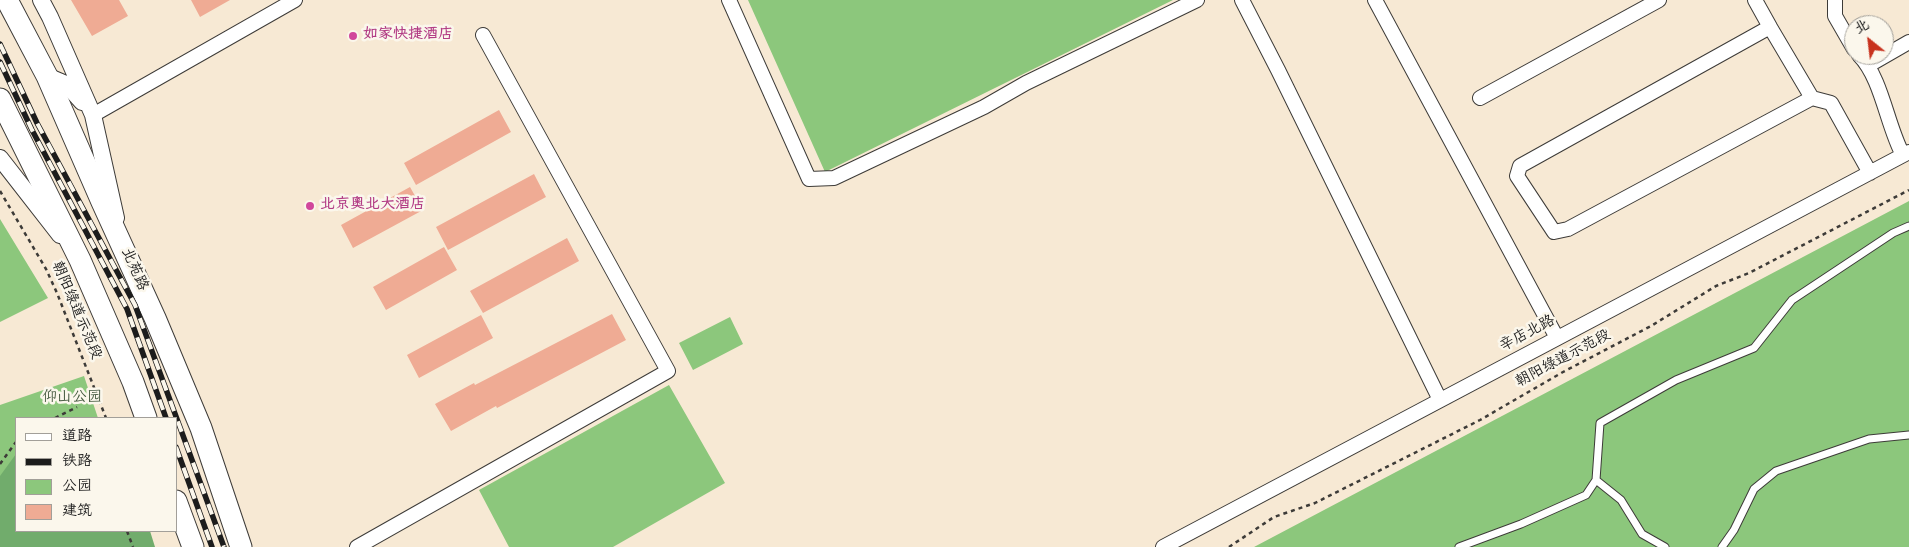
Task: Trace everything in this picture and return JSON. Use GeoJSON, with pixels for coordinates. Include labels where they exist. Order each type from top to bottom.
{"type":"FeatureCollection","features":[{"type":"Feature","properties":{"kind":"main road","name":"北苑路"},"geometry":{"type":"LineString","coordinates":[[7,0],[47,76],[201,428],[241,547]]}},
{"type":"Feature","properties":{"kind":"main road"},"geometry":{"type":"LineString","coordinates":[[0,99],[80,260],[133,382],[146,417]]}},
{"type":"Feature","properties":{"kind":"main road"},"geometry":{"type":"LineString","coordinates":[[178,506],[193,547]]}},
{"type":"Feature","properties":{"kind":"street"},"geometry":{"type":"LineString","coordinates":[[41,0],[94,115],[122,245]]}},
{"type":"Feature","properties":{"kind":"street"},"geometry":{"type":"LineString","coordinates":[[94,115],[295,0]]}},
{"type":"Feature","properties":{"kind":"street"},"geometry":{"type":"LineString","coordinates":[[729,0],[809,180],[834,178],[984,107],[1026,83],[1197,0]]}},
{"type":"Feature","properties":{"kind":"street"},"geometry":{"type":"LineString","coordinates":[[1242,0],[1440,400]]}},
{"type":"Feature","properties":{"kind":"street"},"geometry":{"type":"LineString","coordinates":[[1375,0],[1557,338]]}},
{"type":"Feature","properties":{"kind":"street"},"geometry":{"type":"LineString","coordinates":[[1480,98],[1659,0]]}},
{"type":"Feature","properties":{"kind":"street"},"geometry":{"type":"LineString","coordinates":[[1754,0],[1812,98]]}},
{"type":"Feature","properties":{"kind":"street"},"geometry":{"type":"LineString","coordinates":[[1835,0],[1836,16],[1844,31]]}},
{"type":"Feature","properties":{"kind":"street"},"geometry":{"type":"LineString","coordinates":[[1770,27],[1520,166],[1517,176],[1554,232],[1568,228],[1812,98],[1831,103],[1870,173]]}},
{"type":"Feature","properties":{"kind":"street"},"geometry":{"type":"LineString","coordinates":[[357,547],[668,371],[483,35]]}},
{"type":"Feature","properties":{"kind":"street"},"geometry":{"type":"LineString","coordinates":[[1894,48],[1909,42]]}},
{"type":"Feature","properties":{"kind":"street"},"geometry":{"type":"LineString","coordinates":[[1866,65],[1896,143],[1906,154]]}},
{"type":"Feature","properties":{"kind":"street"},"geometry":{"type":"LineString","coordinates":[[47,76],[66,84],[94,115]]}},
{"type":"Feature","properties":{"kind":"street","name":"辛店北路"},"geometry":{"type":"LineString","coordinates":[[1163,547],[1906,154]]}},
{"type":"Feature","properties":{"kind":"street"},"geometry":{"type":"LineString","coordinates":[[0,158],[80,260]]}},
{"type":"Feature","properties":{"kind":"lane"},"geometry":{"type":"LineString","coordinates":[[1459,547],[1521,524],[1586,495],[1596,480],[1600,423],[1676,380],[1754,348],[1792,300],[1893,233],[1909,226]]}},
{"type":"Feature","properties":{"kind":"lane"},"geometry":{"type":"LineString","coordinates":[[1722,547],[1734,530],[1754,489],[1776,470],[1869,439],[1909,435]]}},
{"type":"Feature","properties":{"kind":"lane"},"geometry":{"type":"LineString","coordinates":[[1596,480],[1621,500],[1642,534],[1665,547]]}},
{"type":"Feature","properties":{"kind":"path","name":"朝阳绿道示范段"},"geometry":{"type":"LineString","coordinates":[[1229,547],[1274,517],[1315,503],[1480,420],[1563,372],[1651,326],[1716,286],[1749,273],[1909,190]]}},
{"type":"Feature","properties":{"kind":"path","name":"朝阳绿道示范段"},"geometry":{"type":"LineString","coordinates":[[0,191],[54,285],[106,417]]}},
{"type":"Feature","properties":{"kind":"path"},"geometry":{"type":"LineString","coordinates":[[56,417],[77,407]]}},
{"type":"Feature","properties":{"kind":"path"},"geometry":{"type":"LineString","coordinates":[[0,464],[15,443]]}},
{"type":"Feature","properties":{"kind":"path"},"geometry":{"type":"LineString","coordinates":[[128,532],[133,547]]}},
{"type":"Feature","properties":{"kind":"green space"},"geometry":{"type":"Polygon","coordinates":[[[748,0],[1173,0],[825,172],[748,0]]]}},
{"type":"Feature","properties":{"kind":"green space"},"geometry":{"type":"Polygon","coordinates":[[[1909,201],[1909,547],[1254,547],[1909,201]]]}},
{"type":"Feature","properties":{"kind":"green space"},"geometry":{"type":"Polygon","coordinates":[[[0,219],[48,298],[0,322],[0,219]]]}},
{"type":"Feature","properties":{"kind":"green space"},"geometry":{"type":"Polygon","coordinates":[[[730,317],[743,344],[693,370],[679,343],[730,317]]]}},
{"type":"Feature","properties":{"kind":"green space","name":"仰山公园"},"geometry":{"type":"Polygon","coordinates":[[[84,376],[98,417],[15,417],[15,532],[0,547],[0,405],[84,376]]]}},
{"type":"Feature","properties":{"kind":"green space"},"geometry":{"type":"Polygon","coordinates":[[[669,385],[725,483],[613,547],[509,547],[479,490],[669,385]]]}},
{"type":"Feature","properties":{"kind":"green space"},"geometry":{"type":"Polygon","coordinates":[[[15,455],[15,532],[150,532],[155,547],[0,547],[0,476],[15,455]]]}},
{"type":"Feature","properties":{"kind":"building"},"geometry":{"type":"Polygon","coordinates":[[[71,0],[119,0],[128,16],[92,36],[71,0]]]}},
{"type":"Feature","properties":{"kind":"building"},"geometry":{"type":"Polygon","coordinates":[[[191,0],[230,0],[200,17],[191,0]]]}},
{"type":"Feature","properties":{"kind":"building"},"geometry":{"type":"Polygon","coordinates":[[[499,110],[511,132],[416,185],[404,163],[499,110]]]}},
{"type":"Feature","properties":{"kind":"building"},"geometry":{"type":"Polygon","coordinates":[[[534,174],[546,197],[448,250],[436,227],[534,174]]]}},
{"type":"Feature","properties":{"kind":"building"},"geometry":{"type":"Polygon","coordinates":[[[410,187],[423,210],[353,248],[341,225],[410,187]]]}},
{"type":"Feature","properties":{"kind":"building"},"geometry":{"type":"Polygon","coordinates":[[[567,238],[579,261],[483,313],[470,291],[567,238]]]}},
{"type":"Feature","properties":{"kind":"building"},"geometry":{"type":"Polygon","coordinates":[[[444,247],[457,270],[386,310],[373,287],[444,247]]]}},
{"type":"Feature","properties":{"kind":"building"},"geometry":{"type":"Polygon","coordinates":[[[612,314],[626,340],[451,431],[435,404],[612,314]]]}},
{"type":"Feature","properties":{"kind":"building"},"geometry":{"type":"Polygon","coordinates":[[[481,315],[493,338],[419,378],[407,355],[481,315]]]}},
{"type":"Feature","properties":{"kind":"railway"},"geometry":{"type":"LineString","coordinates":[[0,44],[37,123],[135,305],[176,417]]}},
{"type":"Feature","properties":{"kind":"railway"},"geometry":{"type":"LineString","coordinates":[[0,62],[32,130],[127,309],[166,417]]}},
{"type":"Feature","properties":{"kind":"railway"},"geometry":{"type":"LineString","coordinates":[[178,422],[224,547]]}},
{"type":"Feature","properties":{"kind":"railway"},"geometry":{"type":"LineString","coordinates":[[178,453],[212,547]]}},
{"type":"Feature","properties":{"kind":"place","name":"如家快捷酒店"},"geometry":{"type":"Point","coordinates":[353,36]}},
{"type":"Feature","properties":{"kind":"place","name":"北京奥北大酒店"},"geometry":{"type":"Point","coordinates":[310,206]}}]}
